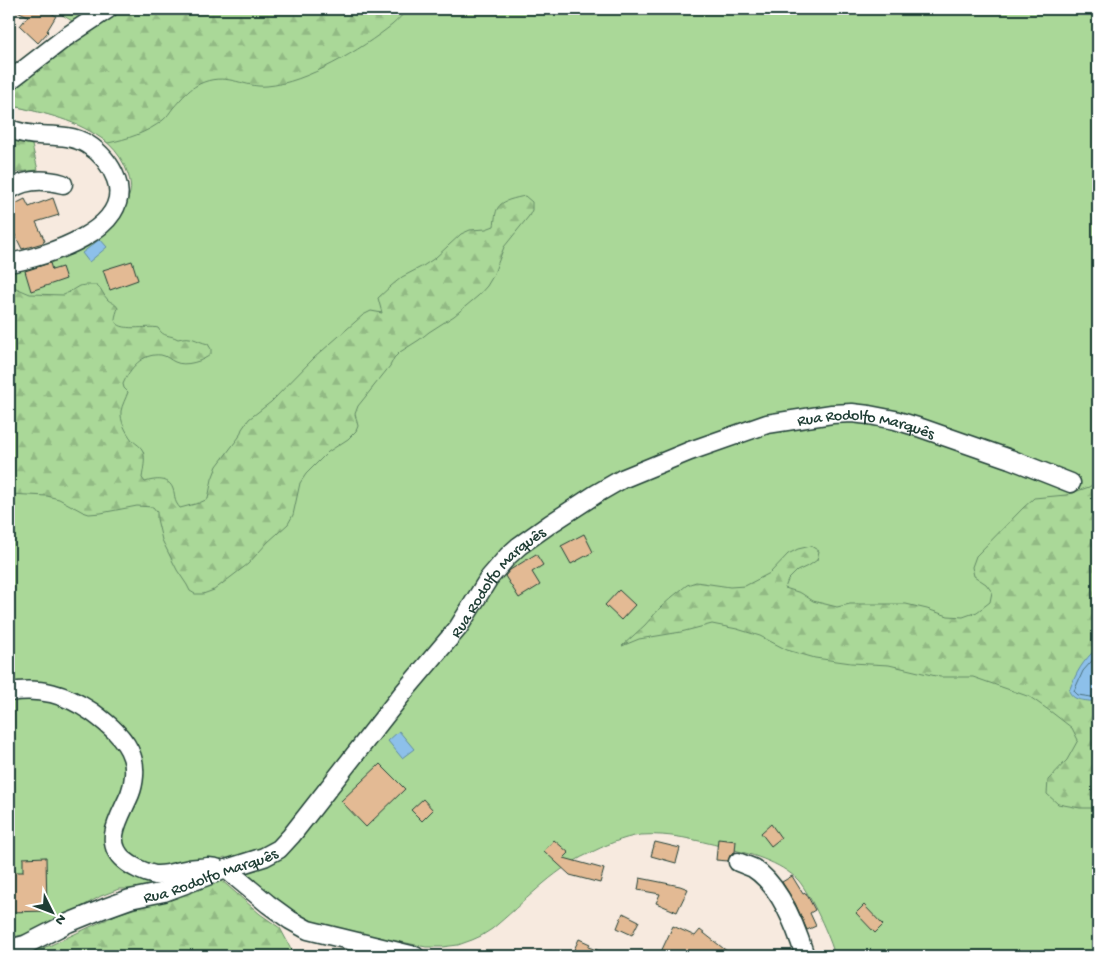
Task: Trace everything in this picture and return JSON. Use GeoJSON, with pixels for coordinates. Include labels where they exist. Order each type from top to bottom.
{"type":"FeatureCollection","features":[{"type":"Feature","properties":{"kind":"street"},"geometry":{"type":"LineString","coordinates":[[9,81],[66,37],[108,9]]}},
{"type":"Feature","properties":{"kind":"street"},"geometry":{"type":"LineString","coordinates":[[9,129],[20,133],[66,137],[86,143],[95,149],[111,168],[119,187],[116,207],[100,227],[68,245],[46,254],[9,263]]}},
{"type":"Feature","properties":{"kind":"street"},"geometry":{"type":"LineString","coordinates":[[9,190],[15,186],[42,180],[63,184]]}},
{"type":"Feature","properties":{"kind":"street","name":"Rua Rodolfo Marquês"},"geometry":{"type":"LineString","coordinates":[[9,949],[25,945],[68,923],[105,908],[130,899],[164,892],[272,854],[279,849],[403,693],[458,628],[489,578],[508,556],[550,524],[622,479],[690,451],[767,424],[832,414],[852,413],[895,420],[921,428],[1010,459],[1071,484]]}},
{"type":"Feature","properties":{"kind":"street"},"geometry":{"type":"LineString","coordinates":[[9,692],[27,690],[60,695],[76,702],[93,713],[122,739],[132,757],[134,770],[130,793],[116,826],[114,848],[118,855],[129,865],[156,875],[208,867],[226,869],[268,904],[308,930],[415,956]]}},
{"type":"Feature","properties":{"kind":"street"},"geometry":{"type":"LineString","coordinates":[[738,862],[755,870],[772,887],[794,928],[805,956]]}},
{"type":"Feature","properties":{"kind":"green space"},"geometry":{"type":"Polygon","coordinates":[[[53,9],[90,9],[72,21],[53,9]]]}},
{"type":"Feature","properties":{"kind":"green space"},"geometry":{"type":"Polygon","coordinates":[[[124,9],[1098,9],[1098,956],[835,956],[825,928],[809,896],[799,881],[783,868],[744,852],[662,835],[634,836],[600,848],[575,861],[550,878],[492,929],[481,936],[458,945],[426,947],[333,928],[314,922],[283,904],[225,857],[151,887],[119,889],[101,896],[52,923],[27,934],[9,938],[9,269],[113,220],[127,200],[131,188],[128,174],[120,157],[109,144],[95,133],[61,118],[9,105],[9,94],[124,9]]]}},
{"type":"Feature","properties":{"kind":"green space"},"geometry":{"type":"Polygon","coordinates":[[[124,9],[408,9],[380,34],[350,54],[316,72],[282,84],[267,86],[221,79],[204,82],[187,93],[157,125],[137,135],[108,143],[84,128],[60,118],[9,105],[9,94],[65,50],[124,9]]]}},
{"type":"Feature","properties":{"kind":"green space"},"geometry":{"type":"Polygon","coordinates":[[[9,137],[31,141],[38,170],[18,172],[9,176],[9,137]]]}},
{"type":"Feature","properties":{"kind":"green space"},"geometry":{"type":"Polygon","coordinates":[[[525,196],[532,202],[532,210],[504,247],[493,276],[487,286],[454,316],[394,358],[390,366],[358,406],[355,414],[358,426],[356,431],[348,439],[328,452],[306,474],[300,483],[293,515],[288,524],[248,564],[214,590],[203,594],[195,594],[190,591],[162,540],[157,512],[153,507],[137,506],[89,514],[59,499],[47,496],[9,494],[9,285],[30,294],[64,295],[79,286],[97,285],[108,300],[118,308],[115,320],[117,324],[128,327],[154,327],[158,328],[165,335],[178,339],[190,338],[208,344],[211,354],[204,359],[184,364],[161,355],[148,356],[133,367],[123,384],[128,392],[122,409],[121,419],[132,440],[143,451],[142,478],[145,482],[157,480],[168,482],[173,489],[180,508],[208,499],[217,466],[239,437],[249,419],[271,402],[314,358],[363,315],[371,311],[382,313],[378,298],[391,286],[402,277],[435,258],[461,234],[470,230],[486,229],[494,226],[497,210],[501,204],[525,196]]]}},
{"type":"Feature","properties":{"kind":"green space"},"geometry":{"type":"Polygon","coordinates":[[[1098,481],[1098,808],[1080,808],[1058,804],[1047,794],[1048,780],[1067,760],[1078,740],[1072,728],[1030,697],[973,677],[940,677],[889,665],[851,663],[815,658],[787,650],[760,636],[712,624],[681,632],[639,639],[622,646],[660,608],[687,585],[696,582],[730,587],[745,586],[770,573],[788,554],[811,546],[819,551],[817,560],[797,571],[788,580],[785,588],[801,593],[813,601],[837,607],[850,604],[906,604],[948,616],[963,617],[977,612],[990,602],[992,592],[986,584],[974,576],[972,567],[976,556],[1023,508],[1034,498],[1066,495],[1089,487],[1098,481]]]}},
{"type":"Feature","properties":{"kind":"green space"},"geometry":{"type":"Polygon","coordinates":[[[220,879],[260,914],[280,928],[295,956],[18,956],[51,945],[120,913],[220,879]]]}},
{"type":"Feature","properties":{"kind":"water"},"geometry":{"type":"Polygon","coordinates":[[[100,239],[107,247],[89,262],[82,253],[100,239]]]}},
{"type":"Feature","properties":{"kind":"water"},"geometry":{"type":"Polygon","coordinates":[[[1098,647],[1098,703],[1078,699],[1071,695],[1069,691],[1080,667],[1098,647]]]}},
{"type":"Feature","properties":{"kind":"water"},"geometry":{"type":"Polygon","coordinates":[[[399,731],[414,749],[402,758],[388,741],[399,731]]]}},
{"type":"Feature","properties":{"kind":"building"},"geometry":{"type":"Polygon","coordinates":[[[13,9],[45,9],[56,16],[48,32],[38,43],[20,26],[28,16],[13,9]]]}},
{"type":"Feature","properties":{"kind":"building"},"geometry":{"type":"Polygon","coordinates":[[[53,198],[59,215],[36,222],[45,241],[22,249],[14,233],[9,236],[9,221],[13,219],[9,207],[25,199],[29,207],[53,198]]]}},
{"type":"Feature","properties":{"kind":"building"},"geometry":{"type":"Polygon","coordinates":[[[132,261],[138,280],[110,290],[103,270],[132,261]]]}},
{"type":"Feature","properties":{"kind":"building"},"geometry":{"type":"Polygon","coordinates":[[[50,263],[52,270],[62,267],[66,279],[31,291],[25,271],[50,263]]]}},
{"type":"Feature","properties":{"kind":"building"},"geometry":{"type":"Polygon","coordinates":[[[584,534],[593,552],[571,564],[561,546],[584,534]]]}},
{"type":"Feature","properties":{"kind":"building"},"geometry":{"type":"Polygon","coordinates":[[[536,554],[543,565],[532,572],[540,585],[519,598],[505,576],[510,570],[536,554]]]}},
{"type":"Feature","properties":{"kind":"building"},"geometry":{"type":"Polygon","coordinates":[[[619,590],[635,605],[621,620],[605,605],[619,590]]]}},
{"type":"Feature","properties":{"kind":"building"},"geometry":{"type":"Polygon","coordinates":[[[380,764],[405,789],[366,827],[341,801],[380,764]]]}},
{"type":"Feature","properties":{"kind":"building"},"geometry":{"type":"Polygon","coordinates":[[[423,799],[433,810],[422,821],[411,810],[423,799]]]}},
{"type":"Feature","properties":{"kind":"building"},"geometry":{"type":"Polygon","coordinates":[[[771,824],[781,838],[771,846],[761,833],[771,824]]]}},
{"type":"Feature","properties":{"kind":"building"},"geometry":{"type":"Polygon","coordinates":[[[718,839],[736,841],[735,852],[731,854],[728,861],[716,860],[718,839]]]}},
{"type":"Feature","properties":{"kind":"building"},"geometry":{"type":"Polygon","coordinates":[[[554,840],[569,853],[564,858],[604,869],[600,883],[570,875],[544,851],[554,840]]]}},
{"type":"Feature","properties":{"kind":"building"},"geometry":{"type":"Polygon","coordinates":[[[655,842],[680,848],[676,863],[651,856],[655,842]]]}},
{"type":"Feature","properties":{"kind":"building"},"geometry":{"type":"Polygon","coordinates":[[[46,857],[47,911],[9,912],[9,872],[23,872],[23,858],[46,857]]]}},
{"type":"Feature","properties":{"kind":"building"},"geometry":{"type":"Polygon","coordinates":[[[792,876],[803,894],[806,893],[815,910],[810,913],[816,926],[807,930],[795,903],[782,882],[792,876]]]}},
{"type":"Feature","properties":{"kind":"building"},"geometry":{"type":"Polygon","coordinates":[[[640,878],[688,889],[677,912],[656,903],[660,894],[638,890],[640,878]]]}},
{"type":"Feature","properties":{"kind":"building"},"geometry":{"type":"Polygon","coordinates":[[[864,905],[883,925],[875,933],[856,913],[864,905]]]}},
{"type":"Feature","properties":{"kind":"building"},"geometry":{"type":"Polygon","coordinates":[[[623,913],[639,921],[632,935],[617,928],[623,913]]]}},
{"type":"Feature","properties":{"kind":"building"},"geometry":{"type":"Polygon","coordinates":[[[673,926],[695,936],[700,930],[733,956],[659,956],[673,926]]]}},
{"type":"Feature","properties":{"kind":"building"},"geometry":{"type":"Polygon","coordinates":[[[579,939],[590,944],[588,947],[609,954],[608,956],[571,956],[579,939]]]}}]}
